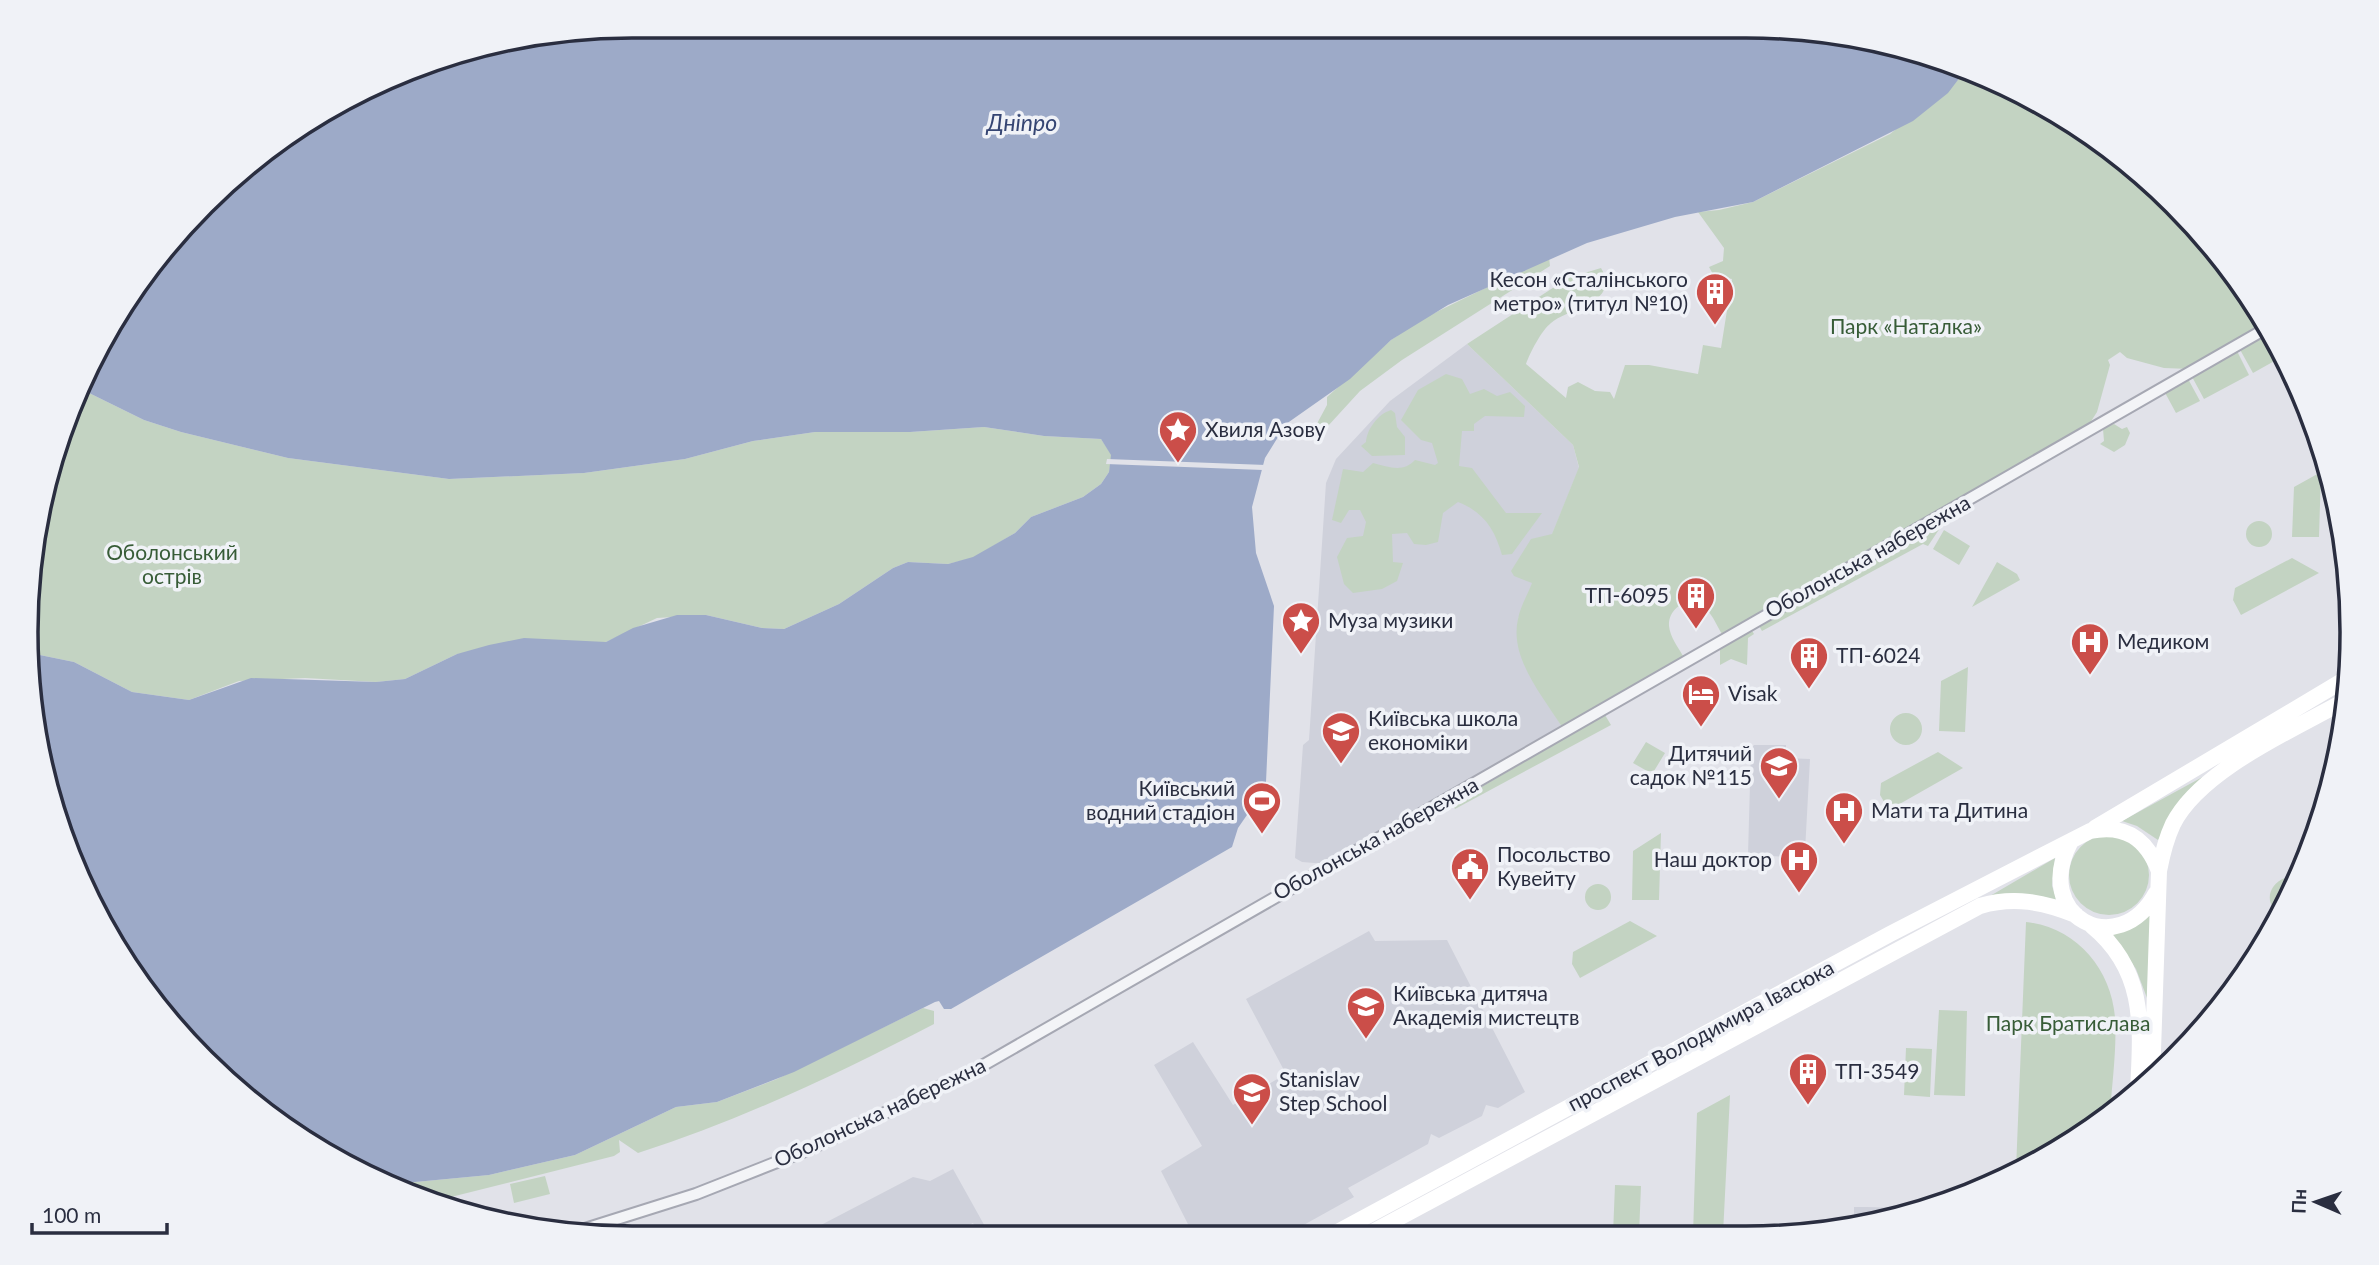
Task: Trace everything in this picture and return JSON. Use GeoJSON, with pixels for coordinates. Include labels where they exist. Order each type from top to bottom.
{"type":"FeatureCollection","features":[{"type":"Feature","properties":{"kind":"main road"},"geometry":{"type":"LineString","coordinates":[[2138,1079],[2140,1016],[2137,996],[2118,953],[2109,940],[2066,903],[2059,873],[2071,841],[2338,684]]}},
{"type":"Feature","properties":{"kind":"main road"},"geometry":{"type":"LineString","coordinates":[[2152,1066],[2159,871],[2173,824],[2186,803],[2225,769],[2335,706]]}},
{"type":"Feature","properties":{"kind":"main road"},"geometry":{"type":"LineString","coordinates":[[2090,831],[2120,829],[2133,835],[2145,844],[2159,871]]}},
{"type":"Feature","properties":{"kind":"main road","name":"проспект Володимира Івасюка"},"geometry":{"type":"LineString","coordinates":[[1382,1226],[1890,933],[2071,841]]}},
{"type":"Feature","properties":{"kind":"main road"},"geometry":{"type":"LineString","coordinates":[[2083,920],[2109,928],[2124,925],[2144,912],[2158,889]]}},
{"type":"Feature","properties":{"kind":"main road","name":"проспект Володимира Івасюка"},"geometry":{"type":"LineString","coordinates":[[1350,1226],[1980,906],[1997,901],[2036,902],[2083,920]]}},
{"type":"Feature","properties":{"kind":"street","name":"Оболонська набережна"},"geometry":{"type":"LineString","coordinates":[[597,1225],[696,1194],[810,1149],[980,1067],[2259,333]]}},
{"type":"Feature","properties":{"kind":"shaded area","name":"Київська школа економіки"},"geometry":{"type":"Polygon","coordinates":[[[1467,344],[1573,445],[1579,468],[1518,619],[1525,666],[1562,727],[1327,864],[1302,862],[1295,858],[1303,745],[1309,740],[1326,483],[1336,459],[1390,401],[1467,344]]]}},
{"type":"Feature","properties":{"kind":"shaded area","name":"Дитячий садок №115"},"geometry":{"type":"Polygon","coordinates":[[[1754,745],[1786,745],[1786,758],[1810,759],[1805,851],[1793,857],[1748,855],[1751,749],[1754,745]]]}},
{"type":"Feature","properties":{"kind":"shaded area"},"geometry":{"type":"Polygon","coordinates":[[[1369,931],[1375,941],[1447,940],[1525,1092],[1498,1108],[1486,1105],[1482,1116],[1439,1138],[1431,1134],[1428,1144],[1348,1188],[1354,1197],[1302,1226],[1189,1226],[1161,1171],[1202,1146],[1154,1065],[1193,1042],[1233,1105],[1286,1074],[1246,999],[1369,931]]]}},
{"type":"Feature","properties":{"kind":"shaded area"},"geometry":{"type":"Polygon","coordinates":[[[953,1169],[985,1226],[975,1226],[973,1223],[967,1226],[819,1226],[913,1177],[930,1181],[953,1169]]]}},
{"type":"Feature","properties":{"kind":"shaded area"},"geometry":{"type":"Polygon","coordinates":[[[1854,1207],[1892,1208],[1862,1215],[1854,1216],[1854,1207]]]}},
{"type":"Feature","properties":{"kind":"green space","name":"Парк «Наталка»"},"geometry":{"type":"Polygon","coordinates":[[[1959,78],[1974,84],[2044,118],[2108,161],[2167,212],[2193,241],[2218,271],[2257,330],[2190,369],[2164,368],[2127,358],[2120,352],[2108,360],[2110,365],[2097,412],[2086,429],[1848,567],[1722,634],[1707,610],[1695,603],[1682,604],[1673,613],[1669,626],[1683,656],[1562,727],[1537,689],[1518,648],[1518,619],[1532,583],[1514,576],[1511,571],[1531,539],[1552,534],[1579,467],[1573,445],[1467,344],[1568,278],[1601,268],[1606,280],[1599,297],[1551,323],[1533,348],[1526,364],[1566,398],[1568,387],[1578,382],[1595,391],[1610,392],[1614,399],[1625,365],[1649,365],[1698,374],[1703,345],[1721,348],[1732,279],[1714,276],[1709,267],[1723,261],[1724,248],[1698,212],[1753,202],[1890,134],[1959,78]]]}},
{"type":"Feature","properties":{"kind":"green space"},"geometry":{"type":"Polygon","coordinates":[[[1549,257],[1550,266],[1402,360],[1360,391],[1317,438],[1313,431],[1327,405],[1327,397],[1391,340],[1420,320],[1549,257]]]}},
{"type":"Feature","properties":{"kind":"green space"},"geometry":{"type":"Polygon","coordinates":[[[2260,334],[2274,361],[2253,373],[2238,346],[2260,334]]]}},
{"type":"Feature","properties":{"kind":"green space"},"geometry":{"type":"Polygon","coordinates":[[[2236,349],[2249,375],[2204,399],[2190,373],[2236,349]]]}},
{"type":"Feature","properties":{"kind":"green space"},"geometry":{"type":"Polygon","coordinates":[[[1446,374],[1462,379],[1470,394],[1484,389],[1497,396],[1510,392],[1525,406],[1524,417],[1485,416],[1474,424],[1474,431],[1462,431],[1459,466],[1472,468],[1506,513],[1542,513],[1512,554],[1502,555],[1487,523],[1475,511],[1458,502],[1443,513],[1438,542],[1414,544],[1407,533],[1392,534],[1393,562],[1403,563],[1397,581],[1382,589],[1353,593],[1344,584],[1337,557],[1347,538],[1363,536],[1366,522],[1360,510],[1349,510],[1341,523],[1332,520],[1343,469],[1363,472],[1373,463],[1401,468],[1415,460],[1435,465],[1438,463],[1432,443],[1421,440],[1401,420],[1418,390],[1446,374]]]}},
{"type":"Feature","properties":{"kind":"green space"},"geometry":{"type":"Polygon","coordinates":[[[2187,377],[2200,401],[2176,413],[2163,389],[2187,377]]]}},
{"type":"Feature","properties":{"kind":"green space","name":"Оболонський острів"},"geometry":{"type":"Polygon","coordinates":[[[89,393],[144,420],[181,432],[288,458],[449,479],[584,473],[685,459],[753,441],[815,432],[910,432],[984,427],[1044,436],[1101,439],[1112,455],[1109,472],[1101,484],[1083,497],[1031,517],[1015,533],[973,558],[948,564],[908,562],[893,568],[839,604],[784,629],[762,628],[706,615],[657,618],[606,642],[457,654],[405,679],[376,682],[305,678],[239,681],[189,700],[132,692],[74,662],[39,655],[40,594],[50,517],[59,479],[89,393]]]}},
{"type":"Feature","properties":{"kind":"green space"},"geometry":{"type":"Polygon","coordinates":[[[1391,410],[1395,413],[1397,427],[1405,437],[1405,455],[1372,456],[1361,446],[1366,442],[1374,423],[1391,410]]]}},
{"type":"Feature","properties":{"kind":"green space"},"geometry":{"type":"Polygon","coordinates":[[[2114,424],[2122,429],[2127,427],[2130,433],[2125,445],[2114,452],[2100,444],[2104,441],[2103,429],[2114,424]]]}},
{"type":"Feature","properties":{"kind":"green space"},"geometry":{"type":"Polygon","coordinates":[[[2318,473],[2321,482],[2319,537],[2292,537],[2294,487],[2318,473]]]}},
{"type":"Feature","properties":{"kind":"green space"},"geometry":{"type":"Polygon","coordinates":[[[2259,521],[2268,525],[2272,534],[2268,543],[2259,547],[2250,543],[2246,534],[2250,525],[2259,521]]]}},
{"type":"Feature","properties":{"kind":"green space"},"geometry":{"type":"Polygon","coordinates":[[[1933,524],[1940,528],[1928,546],[1923,544],[1762,631],[1758,624],[1933,524]]]}},
{"type":"Feature","properties":{"kind":"green space"},"geometry":{"type":"Polygon","coordinates":[[[1944,530],[1970,546],[1959,565],[1933,549],[1944,530]]]}},
{"type":"Feature","properties":{"kind":"green space"},"geometry":{"type":"Polygon","coordinates":[[[2292,558],[2319,573],[2241,615],[2233,600],[2235,588],[2292,558]]]}},
{"type":"Feature","properties":{"kind":"green space"},"geometry":{"type":"Polygon","coordinates":[[[1997,562],[2017,574],[2020,580],[1972,607],[1997,562]]]}},
{"type":"Feature","properties":{"kind":"green space"},"geometry":{"type":"Polygon","coordinates":[[[1751,629],[1754,634],[1748,638],[1747,665],[1731,659],[1720,665],[1720,646],[1751,629]]]}},
{"type":"Feature","properties":{"kind":"green space"},"geometry":{"type":"Polygon","coordinates":[[[1968,667],[1965,732],[1939,731],[1941,681],[1968,667]]]}},
{"type":"Feature","properties":{"kind":"green space"},"geometry":{"type":"Polygon","coordinates":[[[1906,713],[1917,718],[1922,729],[1917,740],[1906,745],[1895,740],[1890,729],[1895,718],[1906,713]]]}},
{"type":"Feature","properties":{"kind":"green space"},"geometry":{"type":"Polygon","coordinates":[[[1605,715],[1611,725],[1455,809],[1452,804],[1605,715]]]}},
{"type":"Feature","properties":{"kind":"green space"},"geometry":{"type":"Polygon","coordinates":[[[1646,742],[1665,753],[1654,771],[1647,771],[1633,763],[1646,742]]]}},
{"type":"Feature","properties":{"kind":"green space"},"geometry":{"type":"Polygon","coordinates":[[[1938,752],[1963,768],[1889,810],[1880,795],[1881,783],[1938,752]]]}},
{"type":"Feature","properties":{"kind":"green space"},"geometry":{"type":"Polygon","coordinates":[[[2208,774],[2183,796],[2158,840],[2137,826],[2122,821],[2208,774]]]}},
{"type":"Feature","properties":{"kind":"green space"},"geometry":{"type":"Polygon","coordinates":[[[1661,833],[1659,900],[1632,900],[1633,851],[1661,833]]]}},
{"type":"Feature","properties":{"kind":"green space"},"geometry":{"type":"Polygon","coordinates":[[[2109,835],[2124,838],[2137,847],[2146,860],[2149,875],[2146,890],[2137,903],[2124,912],[2109,915],[2094,912],[2081,903],[2072,890],[2069,875],[2072,860],[2081,847],[2094,838],[2109,835]]]}},
{"type":"Feature","properties":{"kind":"green space"},"geometry":{"type":"Polygon","coordinates":[[[2055,858],[2052,886],[2057,900],[2013,893],[1990,896],[2055,858]]]}},
{"type":"Feature","properties":{"kind":"green space"},"geometry":{"type":"Polygon","coordinates":[[[2287,878],[2273,907],[2270,901],[2271,890],[2279,881],[2287,878]]]}},
{"type":"Feature","properties":{"kind":"green space"},"geometry":{"type":"Polygon","coordinates":[[[1598,884],[1608,887],[1611,897],[1608,907],[1598,910],[1588,907],[1585,897],[1588,887],[1598,884]]]}},
{"type":"Feature","properties":{"kind":"green space"},"geometry":{"type":"Polygon","coordinates":[[[2152,913],[2147,998],[2136,969],[2111,932],[2136,926],[2152,913]]]}},
{"type":"Feature","properties":{"kind":"green space"},"geometry":{"type":"Polygon","coordinates":[[[1630,921],[1657,936],[1580,978],[1572,964],[1573,952],[1630,921]]]}},
{"type":"Feature","properties":{"kind":"green space","name":"Парк Братислава"},"geometry":{"type":"Polygon","coordinates":[[[2026,922],[2060,932],[2075,941],[2098,967],[2112,999],[2115,1041],[2111,1102],[2077,1126],[2016,1161],[2026,922]]]}},
{"type":"Feature","properties":{"kind":"green space"},"geometry":{"type":"Polygon","coordinates":[[[923,1008],[934,1011],[934,1024],[898,1043],[752,1111],[638,1153],[619,1140],[620,1152],[614,1156],[450,1197],[409,1183],[489,1175],[575,1155],[676,1107],[717,1102],[777,1079],[923,1008]]]}},
{"type":"Feature","properties":{"kind":"green space"},"geometry":{"type":"Polygon","coordinates":[[[1939,1010],[1967,1011],[1965,1096],[1934,1095],[1939,1010]]]}},
{"type":"Feature","properties":{"kind":"green space"},"geometry":{"type":"Polygon","coordinates":[[[1906,1048],[1932,1049],[1930,1097],[1904,1095],[1906,1048]]]}},
{"type":"Feature","properties":{"kind":"green space"},"geometry":{"type":"Polygon","coordinates":[[[1730,1095],[1723,1226],[1693,1226],[1697,1113],[1730,1095]]]}},
{"type":"Feature","properties":{"kind":"green space"},"geometry":{"type":"Polygon","coordinates":[[[545,1176],[550,1194],[514,1203],[510,1184],[545,1176]]]}},
{"type":"Feature","properties":{"kind":"green space"},"geometry":{"type":"Polygon","coordinates":[[[1615,1185],[1641,1186],[1639,1226],[1613,1226],[1615,1185]]]}},
{"type":"Feature","properties":{"kind":"water","name":"Дніпро"},"geometry":{"type":"Polygon","coordinates":[[[632,38],[1746,38],[1862,50],[1959,78],[1948,93],[1913,121],[1753,202],[1675,217],[1587,243],[1448,305],[1391,340],[1350,379],[1286,424],[1265,458],[1252,507],[1256,553],[1274,606],[1265,804],[1249,812],[1238,828],[1232,847],[951,1009],[944,1009],[939,1001],[935,1002],[794,1072],[717,1102],[676,1107],[575,1155],[489,1175],[409,1183],[370,1165],[335,1147],[271,1104],[212,1053],[186,1024],[161,994],[118,930],[84,860],[70,823],[50,748],[39,655],[74,662],[132,692],[189,700],[251,678],[376,682],[405,679],[457,654],[489,645],[524,638],[606,642],[633,628],[677,615],[706,615],[762,628],[784,629],[839,604],[893,568],[908,562],[948,564],[973,557],[1015,533],[1031,517],[1083,497],[1101,484],[1109,472],[1111,455],[1101,439],[1044,436],[984,427],[910,432],[815,432],[753,441],[685,459],[584,473],[449,479],[288,458],[181,432],[144,420],[89,393],[118,335],[139,302],[161,271],[212,212],[271,161],[335,118],[405,84],[442,70],[517,50],[632,38]]]}},
{"type":"Feature","properties":{"kind":"pier","name":"Хвиля Азову"},"geometry":{"type":"Polygon","coordinates":[[[1107,459],[1266,465],[1263,470],[1106,464],[1107,459]]]}},
{"type":"Feature","properties":{"kind":"place","name":"Кесон «Сталінського метро» (титул №10)"},"geometry":{"type":"Point","coordinates":[1715,326]}},
{"type":"Feature","properties":{"kind":"place","name":"Хвиля Азову"},"geometry":{"type":"Point","coordinates":[1178,464]}},
{"type":"Feature","properties":{"kind":"place","name":"ТП-6095"},"geometry":{"type":"Point","coordinates":[1696,630]}},
{"type":"Feature","properties":{"kind":"place","name":"Муза музики"},"geometry":{"type":"Point","coordinates":[1301,655]}},
{"type":"Feature","properties":{"kind":"place","name":"Медиком"},"geometry":{"type":"Point","coordinates":[2090,676]}},
{"type":"Feature","properties":{"kind":"place","name":"ТП-6024"},"geometry":{"type":"Point","coordinates":[1809,690]}},
{"type":"Feature","properties":{"kind":"place","name":"Visak"},"geometry":{"type":"Point","coordinates":[1701,728]}},
{"type":"Feature","properties":{"kind":"place","name":"Київська школа економіки"},"geometry":{"type":"Point","coordinates":[1341,765]}},
{"type":"Feature","properties":{"kind":"place","name":"Дитячий садок №115"},"geometry":{"type":"Point","coordinates":[1779,800]}},
{"type":"Feature","properties":{"kind":"place","name":"Київський водний стадіон"},"geometry":{"type":"Point","coordinates":[1262,835]}},
{"type":"Feature","properties":{"kind":"place","name":"Мати та Дитина"},"geometry":{"type":"Point","coordinates":[1844,845]}},
{"type":"Feature","properties":{"kind":"place","name":"Наш доктор"},"geometry":{"type":"Point","coordinates":[1799,894]}},
{"type":"Feature","properties":{"kind":"place","name":"Посольство Кувейту"},"geometry":{"type":"Point","coordinates":[1470,901]}},
{"type":"Feature","properties":{"kind":"place","name":"Київська дитяча Академія мистецтв"},"geometry":{"type":"Point","coordinates":[1366,1040]}},
{"type":"Feature","properties":{"kind":"place","name":"ТП-3549"},"geometry":{"type":"Point","coordinates":[1808,1106]}},
{"type":"Feature","properties":{"kind":"place","name":"Stanislav Step School"},"geometry":{"type":"Point","coordinates":[1252,1126]}}]}
